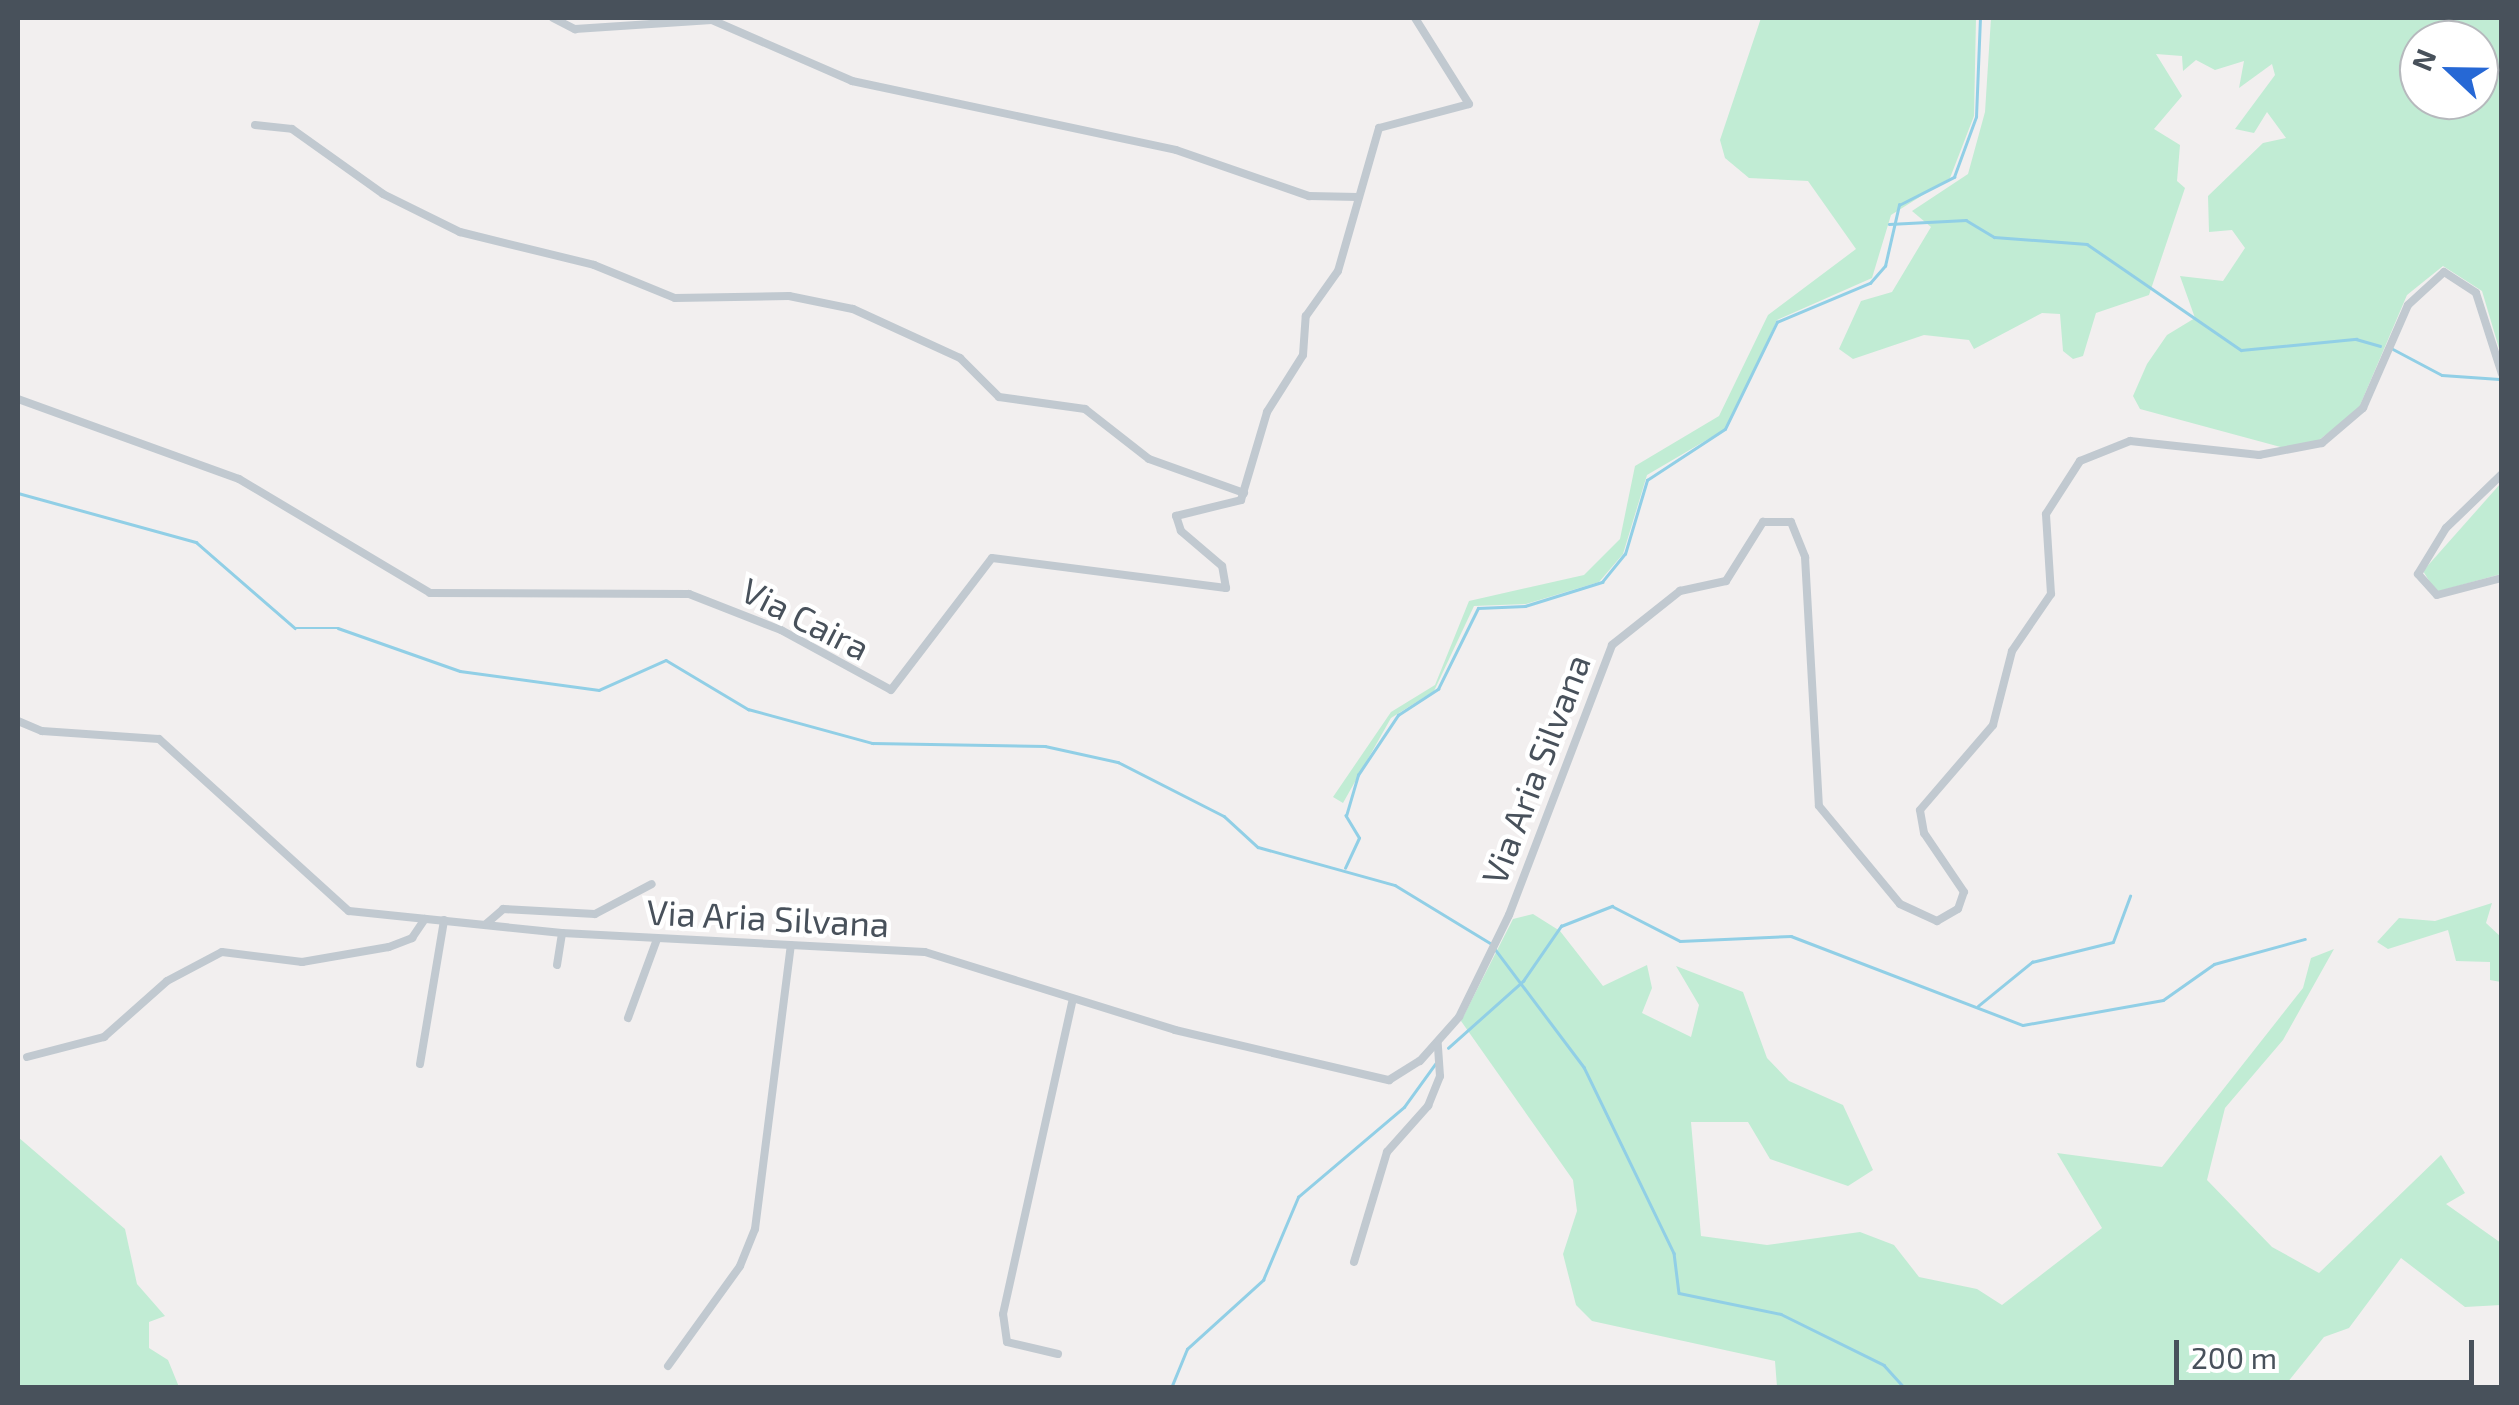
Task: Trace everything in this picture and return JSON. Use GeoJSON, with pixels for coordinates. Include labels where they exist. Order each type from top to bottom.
{"type":"FeatureCollection","features":[{"type":"Feature","properties":{"kind":"street"},"geometry":{"type":"LineString","coordinates":[[553,18],[576,29],[712,20],[852,81],[1176,150],[1309,196],[1358,197]]}},
{"type":"Feature","properties":{"kind":"street"},"geometry":{"type":"LineString","coordinates":[[255,125],[292,129],[383,194],[460,232],[594,265],[675,298],[789,296],[853,309],[960,358],[999,397],[1086,409],[1149,459],[1244,493],[1266,412],[1303,355],[1306,316],[1335,278],[1382,126],[1469,104],[1415,18]]}},
{"type":"Feature","properties":{"kind":"street","name":"Via Aria Silvana"},"geometry":{"type":"LineString","coordinates":[[18,721],[42,732],[159,740],[349,911],[657,940],[925,952],[1072,1002],[1371,1080],[1398,1077],[1438,1044],[1470,994],[1510,914],[1612,645],[1674,594],[1726,581],[1762,522],[1787,520],[1803,545],[1819,806],[1900,904],[1937,920],[1958,909],[1964,892],[1924,833],[1920,810],[1994,725],[2012,651],[2051,594],[2046,514],[2080,461],[2114,442],[2269,455],[2330,439],[2363,408],[2414,294],[2444,272],[2476,293],[2502,374]]}},
{"type":"Feature","properties":{"kind":"street","name":"Via Caira"},"geometry":{"type":"LineString","coordinates":[[18,399],[239,480],[430,592],[689,594],[781,630],[891,690],[992,558],[1178,576],[1224,590],[1222,566],[1181,532],[1176,516],[1231,509],[1244,493]]}},
{"type":"Feature","properties":{"kind":"street"},"geometry":{"type":"LineString","coordinates":[[2502,474],[2446,528],[2418,579],[2443,595],[2502,578]]}},
{"type":"Feature","properties":{"kind":"street","name":"Via Aria Silvana"},"geometry":{"type":"LineString","coordinates":[[486,924],[504,909],[595,914],[652,884]]}},
{"type":"Feature","properties":{"kind":"street"},"geometry":{"type":"LineString","coordinates":[[27,1057],[104,1037],[168,982],[222,952],[302,962],[389,947],[412,938],[426,918]]}},
{"type":"Feature","properties":{"kind":"street"},"geometry":{"type":"LineString","coordinates":[[420,1064],[444,920]]}},
{"type":"Feature","properties":{"kind":"street"},"geometry":{"type":"LineString","coordinates":[[557,964],[562,933]]}},
{"type":"Feature","properties":{"kind":"street"},"geometry":{"type":"LineString","coordinates":[[628,1018],[657,940]]}},
{"type":"Feature","properties":{"kind":"street"},"geometry":{"type":"LineString","coordinates":[[668,1366],[740,1266],[755,1229],[792,945]]}},
{"type":"Feature","properties":{"kind":"street"},"geometry":{"type":"LineString","coordinates":[[1058,1354],[1007,1342],[1003,1314],[1072,1002]]}},
{"type":"Feature","properties":{"kind":"street","name":"Via Aria Silvana"},"geometry":{"type":"LineString","coordinates":[[1354,1262],[1387,1152],[1428,1106],[1440,1076],[1438,1044]]}},
{"type":"Feature","properties":{"kind":"green space"},"geometry":{"type":"Polygon","coordinates":[[[1761,18],[1976,18],[1974,116],[1950,178],[1891,215],[1872,278],[1777,320],[1727,428],[1647,475],[1623,554],[1599,582],[1526,604],[1474,606],[1434,691],[1391,718],[1343,803],[1333,797],[1391,712],[1435,685],[1469,601],[1584,575],[1620,539],[1635,466],[1719,416],[1768,315],[1856,249],[1808,181],[1749,178],[1725,158],[1720,140],[1761,18]]]}},
{"type":"Feature","properties":{"kind":"green space"},"geometry":{"type":"Polygon","coordinates":[[[1991,18],[2501,18],[2501,355],[2482,291],[2443,266],[2407,295],[2358,410],[2319,440],[2288,449],[2140,409],[2133,396],[2147,364],[2167,335],[2195,318],[2180,276],[2223,281],[2245,248],[2232,230],[2209,232],[2208,196],[2263,143],[2286,138],[2267,112],[2254,133],[2235,129],[2275,75],[2272,64],[2239,88],[2244,61],[2215,70],[2196,60],[2183,71],[2182,56],[2156,54],[2182,96],[2154,129],[2180,145],[2177,181],[2185,188],[2149,295],[2096,313],[2083,356],[2073,359],[2063,351],[2060,314],[2042,313],[1974,349],[1969,340],[1924,335],[1853,359],[1839,349],[1861,301],[1892,292],[1931,227],[1912,211],[1968,174],[1985,112],[1991,18]]]}},
{"type":"Feature","properties":{"kind":"green space"},"geometry":{"type":"Polygon","coordinates":[[[2501,483],[2501,574],[2436,592],[2423,571],[2501,483]]]}},
{"type":"Feature","properties":{"kind":"green space"},"geometry":{"type":"Polygon","coordinates":[[[2492,903],[2486,923],[2501,937],[2501,982],[2490,980],[2490,962],[2456,961],[2448,930],[2388,949],[2377,942],[2399,918],[2435,921],[2492,903]]]}},
{"type":"Feature","properties":{"kind":"green space"},"geometry":{"type":"Polygon","coordinates":[[[1533,914],[1560,931],[1603,986],[1647,965],[1652,988],[1642,1013],[1691,1037],[1699,1005],[1676,966],[1743,992],[1767,1058],[1789,1081],[1843,1105],[1873,1170],[1848,1186],[1770,1159],[1748,1122],[1691,1122],[1701,1236],[1767,1245],[1860,1232],[1894,1245],[1919,1277],[1977,1289],[2002,1305],[2102,1228],[2057,1153],[2162,1167],[2303,988],[2311,958],[2334,949],[2283,1040],[2225,1108],[2207,1180],[2272,1247],[2319,1273],[2441,1155],[2465,1193],[2446,1204],[2501,1243],[2501,1305],[2465,1307],[2401,1258],[2349,1328],[2324,1337],[2283,1388],[1777,1387],[1775,1361],[1592,1321],[1576,1305],[1563,1254],[1577,1211],[1573,1180],[1461,1021],[1513,919],[1533,914]]]}},
{"type":"Feature","properties":{"kind":"green space"},"geometry":{"type":"Polygon","coordinates":[[[18,1137],[125,1229],[137,1284],[165,1316],[149,1322],[149,1348],[168,1360],[179,1387],[18,1387],[18,1137]]]}},
{"type":"Feature","properties":{"kind":"waterway"},"geometry":{"type":"LineString","coordinates":[[1345,868],[1359,838],[1346,816],[1358,775],[1398,715],[1438,689],[1478,608],[1525,606],[1602,582],[1625,554],[1647,480],[1725,429],[1777,322],[1870,283],[1885,266],[1899,205],[1954,177],[1976,117],[1980,18]]}},
{"type":"Feature","properties":{"kind":"waterway"},"geometry":{"type":"LineString","coordinates":[[1889,224],[1966,220],[1994,237],[2087,244],[2241,350],[2356,339],[2380,346]]}},
{"type":"Feature","properties":{"kind":"waterway"},"geometry":{"type":"LineString","coordinates":[[2393,349],[2442,375],[2499,379]]}},
{"type":"Feature","properties":{"kind":"waterway"},"geometry":{"type":"LineString","coordinates":[[18,493],[196,542],[295,628],[338,628],[460,671],[599,690],[666,660],[748,709],[872,743],[1045,746],[1118,762],[1224,816],[1258,847],[1395,885],[1490,943]]}},
{"type":"Feature","properties":{"kind":"waterway"},"geometry":{"type":"LineString","coordinates":[[1978,1006],[2032,962],[2113,942],[2130,896]]}},
{"type":"Feature","properties":{"kind":"waterway"},"geometry":{"type":"LineString","coordinates":[[1448,1048],[1523,981],[1561,926],[1612,906],[1680,941],[1791,936],[2023,1025],[2163,1000],[2214,964],[2305,939]]}},
{"type":"Feature","properties":{"kind":"waterway"},"geometry":{"type":"LineString","coordinates":[[1495,949],[1584,1067],[1674,1253],[1679,1293],[1781,1314],[1884,1365],[1905,1388]]}},
{"type":"Feature","properties":{"kind":"waterway"},"geometry":{"type":"LineString","coordinates":[[1171,1388],[1187,1349],[1263,1280],[1298,1197],[1404,1107],[1435,1064]]}}]}
